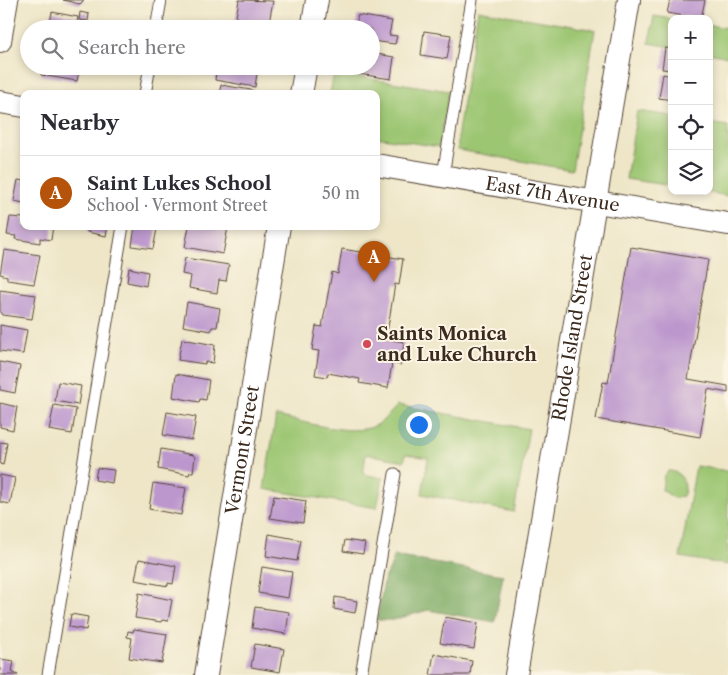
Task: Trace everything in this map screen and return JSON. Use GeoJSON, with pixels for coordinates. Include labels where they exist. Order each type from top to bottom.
{"type":"FeatureCollection","features":[{"type":"Feature","properties":{"kind":"street"},"geometry":{"type":"LineString","coordinates":[[0,41],[7,0]]}},
{"type":"Feature","properties":{"kind":"street"},"geometry":{"type":"LineString","coordinates":[[314,20],[317,0]]}},
{"type":"Feature","properties":{"kind":"street","name":"Rhode Island Street"},"geometry":{"type":"LineString","coordinates":[[516,675],[629,0]]}},
{"type":"Feature","properties":{"kind":"street"},"geometry":{"type":"LineString","coordinates":[[302,90],[304,75]]}},
{"type":"Feature","properties":{"kind":"street"},"geometry":{"type":"LineString","coordinates":[[0,102],[20,105]]}},
{"type":"Feature","properties":{"kind":"street","name":"East 7th Avenue"},"geometry":{"type":"LineString","coordinates":[[380,166],[728,224]]}},
{"type":"Feature","properties":{"kind":"street","name":"Vermont Street"},"geometry":{"type":"LineString","coordinates":[[206,675],[278,230]]}},
{"type":"Feature","properties":{"kind":"lane"},"geometry":{"type":"LineString","coordinates":[[158,20],[161,0]]}},
{"type":"Feature","properties":{"kind":"lane"},"geometry":{"type":"LineString","coordinates":[[443,175],[472,0]]}},
{"type":"Feature","properties":{"kind":"lane"},"geometry":{"type":"LineString","coordinates":[[147,90],[149,75]]}},
{"type":"Feature","properties":{"kind":"lane"},"geometry":{"type":"LineString","coordinates":[[48,675],[122,230]]}},
{"type":"Feature","properties":{"kind":"lane"},"geometry":{"type":"LineString","coordinates":[[361,675],[395,474]]}},
{"type":"Feature","properties":{"kind":"green space"},"geometry":{"type":"Polygon","coordinates":[[[478,10],[595,30],[572,170],[458,150],[458,132],[478,10]]]}},
{"type":"Feature","properties":{"kind":"green space"},"geometry":{"type":"Polygon","coordinates":[[[654,16],[668,18],[668,46],[649,43],[654,16]]]}},
{"type":"Feature","properties":{"kind":"green space"},"geometry":{"type":"Polygon","coordinates":[[[713,26],[728,28],[728,57],[713,54],[713,26]]]}},
{"type":"Feature","properties":{"kind":"green space"},"geometry":{"type":"Polygon","coordinates":[[[334,75],[347,75],[449,91],[439,147],[380,138],[380,90],[331,90],[334,75]]]}},
{"type":"Feature","properties":{"kind":"green space"},"geometry":{"type":"Polygon","coordinates":[[[637,111],[668,115],[668,185],[626,179],[637,111]]]}},
{"type":"Feature","properties":{"kind":"green space"},"geometry":{"type":"Polygon","coordinates":[[[713,124],[728,126],[728,196],[713,193],[713,124]]]}},
{"type":"Feature","properties":{"kind":"green space"},"geometry":{"type":"Polygon","coordinates":[[[398,405],[529,429],[514,512],[422,494],[428,458],[406,454],[404,461],[366,454],[363,474],[383,478],[377,508],[264,489],[276,416],[326,427],[353,430],[365,429],[378,424],[398,405]]]}},
{"type":"Feature","properties":{"kind":"green space"},"geometry":{"type":"Polygon","coordinates":[[[696,466],[728,471],[728,565],[680,557],[696,466]]]}},
{"type":"Feature","properties":{"kind":"green space"},"geometry":{"type":"Polygon","coordinates":[[[668,471],[680,475],[685,487],[683,496],[674,498],[662,490],[664,475],[668,471]]]}},
{"type":"Feature","properties":{"kind":"green space"},"geometry":{"type":"Polygon","coordinates":[[[394,556],[503,575],[495,622],[428,610],[393,620],[377,620],[385,576],[390,569],[394,556]]]}},
{"type":"Feature","properties":{"kind":"building"},"geometry":{"type":"Polygon","coordinates":[[[63,0],[84,0],[80,4],[63,0]]]}},
{"type":"Feature","properties":{"kind":"building"},"geometry":{"type":"Polygon","coordinates":[[[239,0],[273,1],[270,20],[235,20],[239,0]]]}},
{"type":"Feature","properties":{"kind":"building"},"geometry":{"type":"Polygon","coordinates":[[[670,0],[705,0],[702,15],[667,13],[670,0]]]}},
{"type":"Feature","properties":{"kind":"building"},"geometry":{"type":"Polygon","coordinates":[[[52,12],[78,17],[78,20],[51,20],[52,12]]]}},
{"type":"Feature","properties":{"kind":"building"},"geometry":{"type":"Polygon","coordinates":[[[80,12],[89,14],[88,20],[79,20],[80,12]]]}},
{"type":"Feature","properties":{"kind":"building"},"geometry":{"type":"Polygon","coordinates":[[[358,15],[392,21],[389,35],[397,36],[395,44],[380,42],[380,20],[357,20],[358,15]]]}},
{"type":"Feature","properties":{"kind":"building"},"geometry":{"type":"Polygon","coordinates":[[[424,31],[451,35],[447,59],[421,55],[424,31]]]}},
{"type":"Feature","properties":{"kind":"building"},"geometry":{"type":"Polygon","coordinates":[[[665,48],[668,48],[668,70],[662,69],[665,48]]]}},
{"type":"Feature","properties":{"kind":"building"},"geometry":{"type":"Polygon","coordinates":[[[380,55],[394,57],[391,79],[365,75],[380,75],[380,55]]]}},
{"type":"Feature","properties":{"kind":"building"},"geometry":{"type":"Polygon","coordinates":[[[663,74],[668,75],[668,99],[659,98],[663,74]]]}},
{"type":"Feature","properties":{"kind":"building"},"geometry":{"type":"Polygon","coordinates":[[[41,75],[78,75],[77,81],[41,75]]]}},
{"type":"Feature","properties":{"kind":"building"},"geometry":{"type":"Polygon","coordinates":[[[216,75],[257,75],[255,87],[215,80],[216,75]]]}},
{"type":"Feature","properties":{"kind":"building"},"geometry":{"type":"Polygon","coordinates":[[[221,85],[251,90],[220,90],[221,85]]]}},
{"type":"Feature","properties":{"kind":"building"},"geometry":{"type":"Polygon","coordinates":[[[18,180],[20,180],[20,202],[14,201],[18,180]]]}},
{"type":"Feature","properties":{"kind":"building"},"geometry":{"type":"Polygon","coordinates":[[[10,217],[20,218],[20,230],[52,230],[51,240],[40,238],[40,243],[15,239],[16,236],[7,235],[10,217]]]}},
{"type":"Feature","properties":{"kind":"building"},"geometry":{"type":"Polygon","coordinates":[[[87,230],[107,230],[106,236],[87,232],[87,230]]]}},
{"type":"Feature","properties":{"kind":"building"},"geometry":{"type":"Polygon","coordinates":[[[134,230],[157,230],[153,249],[132,246],[134,230]]]}},
{"type":"Feature","properties":{"kind":"building"},"geometry":{"type":"Polygon","coordinates":[[[188,230],[227,230],[223,254],[185,247],[188,230]]]}},
{"type":"Feature","properties":{"kind":"building"},"geometry":{"type":"Polygon","coordinates":[[[631,247],[708,260],[688,379],[728,386],[728,393],[708,389],[700,437],[596,419],[603,382],[608,383],[631,247]]]}},
{"type":"Feature","properties":{"kind":"building"},"geometry":{"type":"Polygon","coordinates":[[[342,249],[403,259],[399,285],[395,284],[386,339],[404,342],[401,365],[392,363],[388,388],[359,383],[360,379],[328,373],[327,377],[315,375],[319,351],[312,350],[316,326],[322,327],[332,272],[338,274],[342,249]]]}},
{"type":"Feature","properties":{"kind":"building"},"geometry":{"type":"Polygon","coordinates":[[[4,250],[40,255],[34,284],[7,280],[7,276],[0,274],[4,250]]]}},
{"type":"Feature","properties":{"kind":"building"},"geometry":{"type":"Polygon","coordinates":[[[185,258],[229,265],[226,281],[219,280],[217,293],[189,288],[191,276],[182,274],[185,258]]]}},
{"type":"Feature","properties":{"kind":"building"},"geometry":{"type":"Polygon","coordinates":[[[129,268],[148,272],[146,286],[127,282],[129,268]]]}},
{"type":"Feature","properties":{"kind":"building"},"geometry":{"type":"Polygon","coordinates":[[[0,290],[36,295],[32,319],[2,315],[0,312],[0,290]]]}},
{"type":"Feature","properties":{"kind":"building"},"geometry":{"type":"Polygon","coordinates":[[[187,302],[220,308],[217,327],[212,327],[211,331],[183,326],[187,302]]]}},
{"type":"Feature","properties":{"kind":"building"},"geometry":{"type":"Polygon","coordinates":[[[0,325],[27,330],[23,354],[0,351],[0,325]]]}},
{"type":"Feature","properties":{"kind":"building"},"geometry":{"type":"Polygon","coordinates":[[[182,339],[215,345],[213,363],[205,362],[205,364],[178,360],[182,339]]]}},
{"type":"Feature","properties":{"kind":"building"},"geometry":{"type":"Polygon","coordinates":[[[0,362],[20,366],[15,393],[0,390],[0,362]]]}},
{"type":"Feature","properties":{"kind":"building"},"geometry":{"type":"Polygon","coordinates":[[[176,374],[209,380],[206,400],[200,399],[199,402],[173,397],[176,374]]]}},
{"type":"Feature","properties":{"kind":"building"},"geometry":{"type":"Polygon","coordinates":[[[58,382],[81,386],[78,405],[55,401],[58,382]]]}},
{"type":"Feature","properties":{"kind":"building"},"geometry":{"type":"Polygon","coordinates":[[[0,403],[17,407],[13,430],[0,427],[0,403]]]}},
{"type":"Feature","properties":{"kind":"building"},"geometry":{"type":"Polygon","coordinates":[[[54,405],[76,409],[72,434],[49,430],[54,405]]]}},
{"type":"Feature","properties":{"kind":"building"},"geometry":{"type":"Polygon","coordinates":[[[167,412],[196,417],[192,440],[163,435],[167,412]]]}},
{"type":"Feature","properties":{"kind":"building"},"geometry":{"type":"Polygon","coordinates":[[[0,442],[7,443],[3,465],[0,464],[0,442]]]}},
{"type":"Feature","properties":{"kind":"building"},"geometry":{"type":"Polygon","coordinates":[[[161,449],[193,455],[195,457],[193,472],[190,472],[189,475],[158,469],[161,449]]]}},
{"type":"Feature","properties":{"kind":"building"},"geometry":{"type":"Polygon","coordinates":[[[97,468],[114,470],[112,483],[95,480],[97,468]]]}},
{"type":"Feature","properties":{"kind":"building"},"geometry":{"type":"Polygon","coordinates":[[[0,475],[15,478],[10,504],[0,502],[0,475]]]}},
{"type":"Feature","properties":{"kind":"building"},"geometry":{"type":"Polygon","coordinates":[[[153,483],[186,488],[181,515],[149,509],[153,483]]]}},
{"type":"Feature","properties":{"kind":"building"},"geometry":{"type":"Polygon","coordinates":[[[274,496],[306,501],[303,523],[270,518],[274,496]]]}},
{"type":"Feature","properties":{"kind":"building"},"geometry":{"type":"Polygon","coordinates":[[[269,534],[301,540],[297,561],[266,556],[269,534]]]}},
{"type":"Feature","properties":{"kind":"building"},"geometry":{"type":"Polygon","coordinates":[[[345,540],[365,543],[363,554],[343,551],[345,540]]]}},
{"type":"Feature","properties":{"kind":"building"},"geometry":{"type":"Polygon","coordinates":[[[139,559],[176,566],[173,584],[168,583],[168,586],[135,580],[139,559]]]}},
{"type":"Feature","properties":{"kind":"building"},"geometry":{"type":"Polygon","coordinates":[[[262,567],[292,572],[288,598],[258,593],[262,567]]]}},
{"type":"Feature","properties":{"kind":"building"},"geometry":{"type":"Polygon","coordinates":[[[139,593],[172,600],[168,621],[162,620],[161,622],[135,618],[139,593]]]}},
{"type":"Feature","properties":{"kind":"building"},"geometry":{"type":"Polygon","coordinates":[[[335,597],[357,601],[355,613],[334,609],[335,597]]]}},
{"type":"Feature","properties":{"kind":"building"},"geometry":{"type":"Polygon","coordinates":[[[255,607],[289,612],[286,634],[252,628],[255,607]]]}},
{"type":"Feature","properties":{"kind":"building"},"geometry":{"type":"Polygon","coordinates":[[[71,614],[88,617],[86,630],[69,627],[71,614]]]}},
{"type":"Feature","properties":{"kind":"building"},"geometry":{"type":"Polygon","coordinates":[[[445,617],[478,623],[474,649],[440,643],[445,617]]]}},
{"type":"Feature","properties":{"kind":"building"},"geometry":{"type":"Polygon","coordinates":[[[134,629],[167,634],[162,663],[129,658],[132,638],[127,637],[128,631],[133,632],[134,629]]]}},
{"type":"Feature","properties":{"kind":"building"},"geometry":{"type":"Polygon","coordinates":[[[255,644],[284,649],[280,672],[251,667],[255,644]]]}},
{"type":"Feature","properties":{"kind":"building"},"geometry":{"type":"Polygon","coordinates":[[[434,654],[472,661],[470,675],[430,675],[434,654]]]}},
{"type":"Feature","properties":{"kind":"building"},"geometry":{"type":"Polygon","coordinates":[[[0,659],[14,661],[12,672],[18,675],[0,675],[0,659]]]}},
{"type":"Feature","properties":{"kind":"place","name":"Saint Lukes School"},"geometry":{"type":"Point","coordinates":[374,282]}},
{"type":"Feature","properties":{"kind":"place","name":"Saints Monica and Luke Church"},"geometry":{"type":"Point","coordinates":[367,344]}}]}
